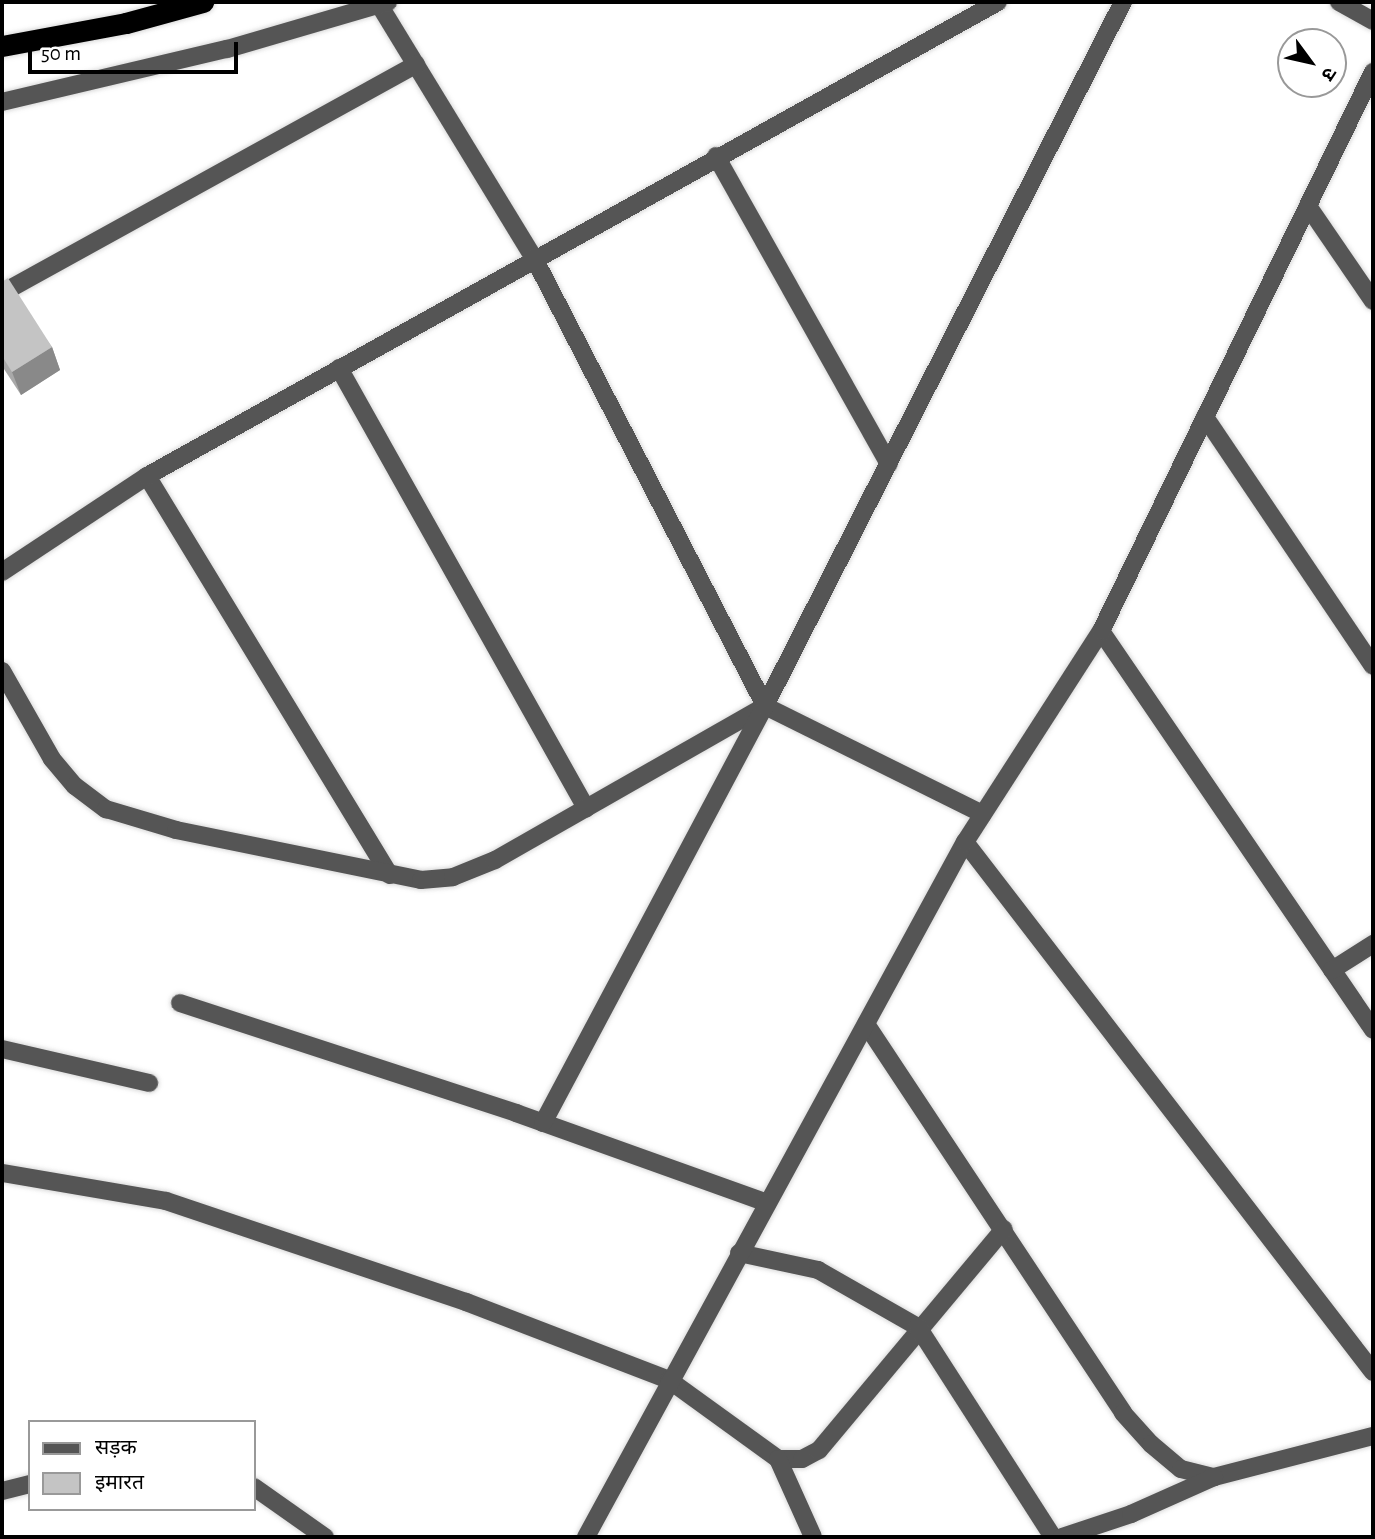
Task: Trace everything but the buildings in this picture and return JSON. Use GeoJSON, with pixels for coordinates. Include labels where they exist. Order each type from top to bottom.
{"type":"FeatureCollection","features":[{"type":"Feature","properties":{"kind":"highway"},"geometry":{"type":"LineString","coordinates":[[2,46],[126,23],[203,2]]}},
{"type":"Feature","properties":{"kind":"street"},"geometry":{"type":"LineString","coordinates":[[2,572],[147,475],[716,156],[998,2]]}},
{"type":"Feature","properties":{"kind":"street"},"geometry":{"type":"LineString","coordinates":[[543,1123],[765,706],[1123,2]]}},
{"type":"Feature","properties":{"kind":"street"},"geometry":{"type":"LineString","coordinates":[[1339,2],[1373,21]]}},
{"type":"Feature","properties":{"kind":"street"},"geometry":{"type":"LineString","coordinates":[[2,102],[227,49],[384,4],[416,64],[534,258],[765,706],[983,814]]}},
{"type":"Feature","properties":{"kind":"street"},"geometry":{"type":"LineString","coordinates":[[2,293],[416,64]]}},
{"type":"Feature","properties":{"kind":"street"},"geometry":{"type":"LineString","coordinates":[[586,1537],[669,1380],[965,842],[1101,631],[1373,72]]}},
{"type":"Feature","properties":{"kind":"street"},"geometry":{"type":"LineString","coordinates":[[716,156],[889,464]]}},
{"type":"Feature","properties":{"kind":"street"},"geometry":{"type":"LineString","coordinates":[[1308,206],[1373,301]]}},
{"type":"Feature","properties":{"kind":"street"},"geometry":{"type":"LineString","coordinates":[[339,368],[586,808]]}},
{"type":"Feature","properties":{"kind":"street"},"geometry":{"type":"LineString","coordinates":[[1205,417],[1373,666]]}},
{"type":"Feature","properties":{"kind":"street"},"geometry":{"type":"LineString","coordinates":[[147,475],[390,875]]}},
{"type":"Feature","properties":{"kind":"street"},"geometry":{"type":"LineString","coordinates":[[1101,631],[1373,1030]]}},
{"type":"Feature","properties":{"kind":"street"},"geometry":{"type":"LineString","coordinates":[[2,671],[52,759],[75,786],[106,809],[176,830],[421,880],[453,877],[495,860],[765,706]]}},
{"type":"Feature","properties":{"kind":"street"},"geometry":{"type":"LineString","coordinates":[[965,842],[1373,1372]]}},
{"type":"Feature","properties":{"kind":"street"},"geometry":{"type":"LineString","coordinates":[[1332,970],[1373,944]]}},
{"type":"Feature","properties":{"kind":"street"},"geometry":{"type":"LineString","coordinates":[[180,1003],[543,1123],[767,1203]]}},
{"type":"Feature","properties":{"kind":"street"},"geometry":{"type":"LineString","coordinates":[[866,1024],[1004,1229],[1123,1413],[1151,1444],[1181,1469],[1214,1477]]}},
{"type":"Feature","properties":{"kind":"street"},"geometry":{"type":"LineString","coordinates":[[2,1049],[149,1083]]}},
{"type":"Feature","properties":{"kind":"street"},"geometry":{"type":"LineString","coordinates":[[2,1173],[98,1186],[230,1219],[669,1380],[778,1459],[813,1537]]}},
{"type":"Feature","properties":{"kind":"street"},"geometry":{"type":"LineString","coordinates":[[778,1459],[802,1459],[819,1450],[918,1327],[1004,1229]]}},
{"type":"Feature","properties":{"kind":"street"},"geometry":{"type":"LineString","coordinates":[[739,1253],[818,1270],[918,1327],[1054,1537]]}},
{"type":"Feature","properties":{"kind":"street"},"geometry":{"type":"LineString","coordinates":[[1062,1537],[1130,1514],[1214,1477],[1373,1436]]}},
{"type":"Feature","properties":{"kind":"street"},"geometry":{"type":"LineString","coordinates":[[2,1491],[28,1484]]}},
{"type":"Feature","properties":{"kind":"street"},"geometry":{"type":"LineString","coordinates":[[256,1488],[325,1537]]}}]}
